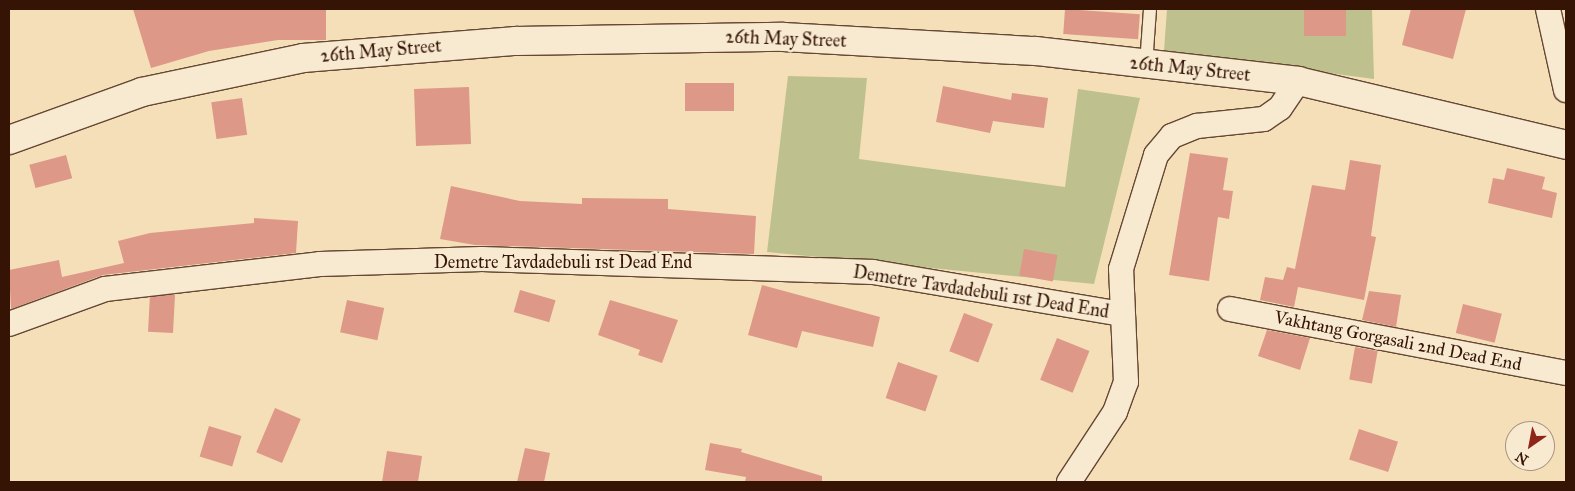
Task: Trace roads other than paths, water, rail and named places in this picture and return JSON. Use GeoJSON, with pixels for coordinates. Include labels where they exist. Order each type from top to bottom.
{"type":"FeatureCollection","features":[{"type":"Feature","properties":{"kind":"street"},"geometry":{"type":"LineString","coordinates":[[1548,9],[1566,90]]}},
{"type":"Feature","properties":{"kind":"street","name":"26th May Street"},"geometry":{"type":"LineString","coordinates":[[9,140],[142,92],[248,68],[357,51],[651,37],[783,37],[1036,51],[1298,81],[1566,145]]}},
{"type":"Feature","properties":{"kind":"street"},"geometry":{"type":"LineString","coordinates":[[1069,482],[1115,412],[1126,382],[1128,359],[1121,314],[1121,268],[1156,155],[1172,136],[1197,126],[1264,119],[1280,108],[1298,81]]}},
{"type":"Feature","properties":{"kind":"street","name":"Demetre Tavdadebuli 1st Dead End"},"geometry":{"type":"LineString","coordinates":[[9,324],[105,289],[320,264],[482,259],[873,272],[1121,314]]}},
{"type":"Feature","properties":{"kind":"street","name":"Vakhtang Gorgasali 2nd Dead End"},"geometry":{"type":"LineString","coordinates":[[1230,309],[1566,373]]}},
{"type":"Feature","properties":{"kind":"lane"},"geometry":{"type":"LineString","coordinates":[[1146,65],[1150,9]]}}]}
